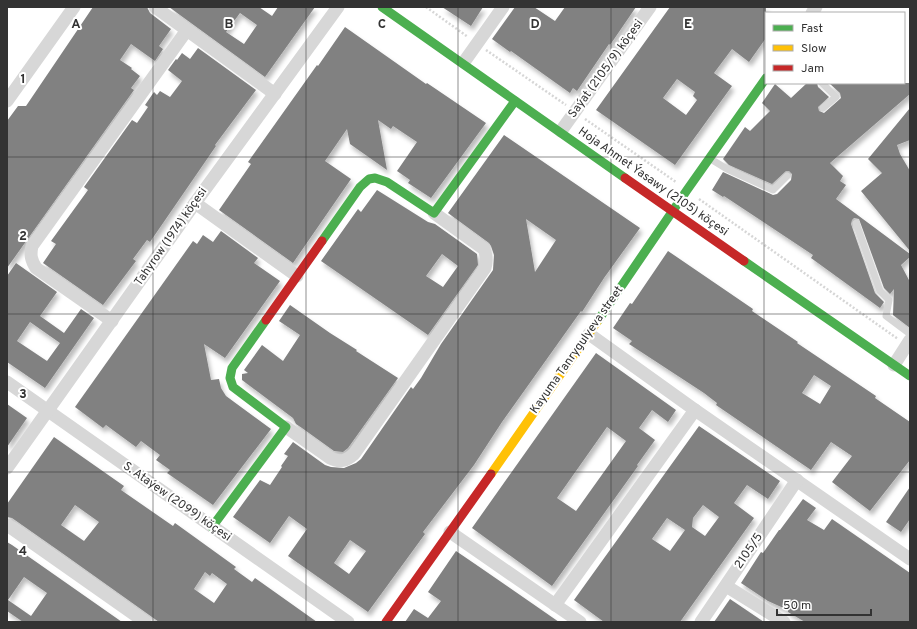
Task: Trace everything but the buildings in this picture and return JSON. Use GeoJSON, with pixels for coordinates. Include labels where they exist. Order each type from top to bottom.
{"type":"FeatureCollection","features":[{"type":"Feature","properties":{"kind":"street"},"geometry":{"type":"LineString","coordinates":[[7,101],[74,7]]}},
{"type":"Feature","properties":{"kind":"street"},"geometry":{"type":"LineString","coordinates":[[155,7],[275,94]]}},
{"type":"Feature","properties":{"kind":"street","name":"Tahyrow (1974) köçesi"},"geometry":{"type":"LineString","coordinates":[[7,468],[195,203],[338,7]]}},
{"type":"Feature","properties":{"kind":"street","name":"Hoja Ahmet Ýasawy (2105) köçesi"},"geometry":{"type":"LineString","coordinates":[[382,7],[464,62],[515,101],[561,131],[672,211],[910,376]]}},
{"type":"Feature","properties":{"kind":"street"},"geometry":{"type":"LineString","coordinates":[[464,62],[503,7]]}},
{"type":"Feature","properties":{"kind":"street","name":"Saýat (2105/9) köçesi"},"geometry":{"type":"LineString","coordinates":[[561,131],[650,7]]}},
{"type":"Feature","properties":{"kind":"street"},"geometry":{"type":"LineString","coordinates":[[112,321],[36,268],[30,253],[32,246],[187,30]]}},
{"type":"Feature","properties":{"kind":"street","name":"Kayuma Tanrygulyeva street"},"geometry":{"type":"LineString","coordinates":[[386,622],[589,334],[672,211],[765,79]]}},
{"type":"Feature","properties":{"kind":"street"},"geometry":{"type":"LineString","coordinates":[[434,213],[515,101]]}},
{"type":"Feature","properties":{"kind":"street"},"geometry":{"type":"LineString","coordinates":[[371,178],[379,178],[434,213],[484,249],[487,255],[485,268],[354,454],[342,462],[336,461],[238,392],[230,382],[232,368],[364,181],[371,178]]}},
{"type":"Feature","properties":{"kind":"street"},"geometry":{"type":"LineString","coordinates":[[195,203],[297,276]]}},
{"type":"Feature","properties":{"kind":"street"},"geometry":{"type":"LineString","coordinates":[[589,334],[695,410],[908,554]]}},
{"type":"Feature","properties":{"kind":"street"},"geometry":{"type":"LineString","coordinates":[[894,365],[909,340]]}},
{"type":"Feature","properties":{"kind":"street","name":"S. Ataýew (2099) köçesi"},"geometry":{"type":"LineString","coordinates":[[7,382],[348,622]]}},
{"type":"Feature","properties":{"kind":"street"},"geometry":{"type":"LineString","coordinates":[[555,604],[695,410]]}},
{"type":"Feature","properties":{"kind":"street"},"geometry":{"type":"LineString","coordinates":[[212,527],[286,427]]}},
{"type":"Feature","properties":{"kind":"street","name":"2105/5"},"geometry":{"type":"LineString","coordinates":[[701,622],[798,480]]}},
{"type":"Feature","properties":{"kind":"street"},"geometry":{"type":"LineString","coordinates":[[7,525],[145,622]]}},
{"type":"Feature","properties":{"kind":"street"},"geometry":{"type":"LineString","coordinates":[[450,532],[580,622]]}},
{"type":"Feature","properties":{"kind":"street"},"geometry":{"type":"LineString","coordinates":[[726,586],[784,622]]}},
{"type":"Feature","properties":{"kind":"lane"},"geometry":{"type":"LineString","coordinates":[[823,84],[836,97],[823,108]]}},
{"type":"Feature","properties":{"kind":"lane"},"geometry":{"type":"LineString","coordinates":[[709,158],[727,169],[772,190],[787,176]]}},
{"type":"Feature","properties":{"kind":"lane"},"geometry":{"type":"LineString","coordinates":[[856,223],[880,291],[889,300],[886,316],[909,340]]}},
{"type":"Feature","properties":{"kind":"path"},"geometry":{"type":"LineString","coordinates":[[426,7],[687,190],[909,340]]}},
{"type":"Feature","properties":{"kind":"traffic: fast"},"geometry":{"type":"LineString","coordinates":[[382,7],[625,178]]}},
{"type":"Feature","properties":{"kind":"traffic: fast"},"geometry":{"type":"LineString","coordinates":[[597,322],[765,79]]}},
{"type":"Feature","properties":{"kind":"traffic: fast"},"geometry":{"type":"LineString","coordinates":[[322,241],[360,187],[369,179],[375,178],[387,182],[434,213],[515,101]]}},
{"type":"Feature","properties":{"kind":"traffic: fast"},"geometry":{"type":"LineString","coordinates":[[744,261],[910,376]]}},
{"type":"Feature","properties":{"kind":"traffic: fast"},"geometry":{"type":"LineString","coordinates":[[212,527],[286,427],[233,387],[230,378],[232,368],[266,320]]}},
{"type":"Feature","properties":{"kind":"traffic: slow"},"geometry":{"type":"LineString","coordinates":[[491,474],[597,322]]}},
{"type":"Feature","properties":{"kind":"traffic: jam"},"geometry":{"type":"LineString","coordinates":[[625,178],[744,261]]}},
{"type":"Feature","properties":{"kind":"traffic: jam"},"geometry":{"type":"LineString","coordinates":[[266,320],[322,241]]}},
{"type":"Feature","properties":{"kind":"traffic: jam"},"geometry":{"type":"LineString","coordinates":[[386,622],[491,474]]}}]}
